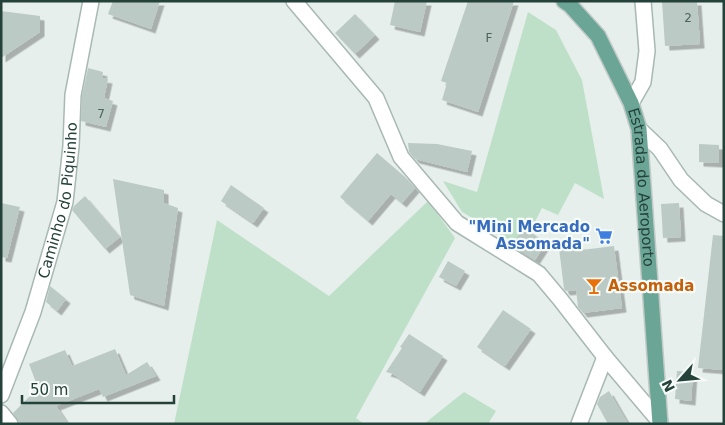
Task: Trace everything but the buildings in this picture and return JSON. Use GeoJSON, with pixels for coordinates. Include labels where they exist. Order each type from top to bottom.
{"type":"FeatureCollection","features":[{"type":"Feature","properties":{"kind":"main road","name":"Estrada do Aeroporto"},"geometry":{"type":"LineString","coordinates":[[564,1],[598,36],[631,103],[638,129],[660,423]]}},
{"type":"Feature","properties":{"kind":"street","name":"Caminho do Piquinho"},"geometry":{"type":"LineString","coordinates":[[1,395],[4,379],[33,312],[65,202],[71,146],[73,95],[91,1]]}},
{"type":"Feature","properties":{"kind":"street"},"geometry":{"type":"LineString","coordinates":[[294,1],[376,98],[401,157],[457,223],[539,274],[660,423]]}},
{"type":"Feature","properties":{"kind":"street"},"geometry":{"type":"LineString","coordinates":[[631,103],[643,82],[647,51],[643,1]]}},
{"type":"Feature","properties":{"kind":"street"},"geometry":{"type":"LineString","coordinates":[[638,129],[660,150],[681,180],[706,204],[724,214]]}},
{"type":"Feature","properties":{"kind":"street"},"geometry":{"type":"LineString","coordinates":[[579,424],[605,357]]}},
{"type":"Feature","properties":{"kind":"street"},"geometry":{"type":"LineString","coordinates":[[1,413],[10,424]]}},
{"type":"Feature","properties":{"kind":"green space"},"geometry":{"type":"Polygon","coordinates":[[[528,12],[556,30],[582,80],[604,199],[575,183],[558,215],[542,208],[522,247],[462,212],[443,181],[477,192],[528,12]]]}},
{"type":"Feature","properties":{"kind":"green space"},"geometry":{"type":"Polygon","coordinates":[[[428,201],[455,238],[356,418],[364,424],[174,424],[217,220],[329,296],[428,201]]]}},
{"type":"Feature","properties":{"kind":"green space"},"geometry":{"type":"Polygon","coordinates":[[[464,392],[496,411],[488,424],[424,424],[464,392]]]}},
{"type":"Feature","properties":{"kind":"place","name":"\"Mini Mercado Assomada\""},"geometry":{"type":"Point","coordinates":[604,236]}},
{"type":"Feature","properties":{"kind":"place","name":"Assomada"},"geometry":{"type":"Point","coordinates":[594,286]}}]}
